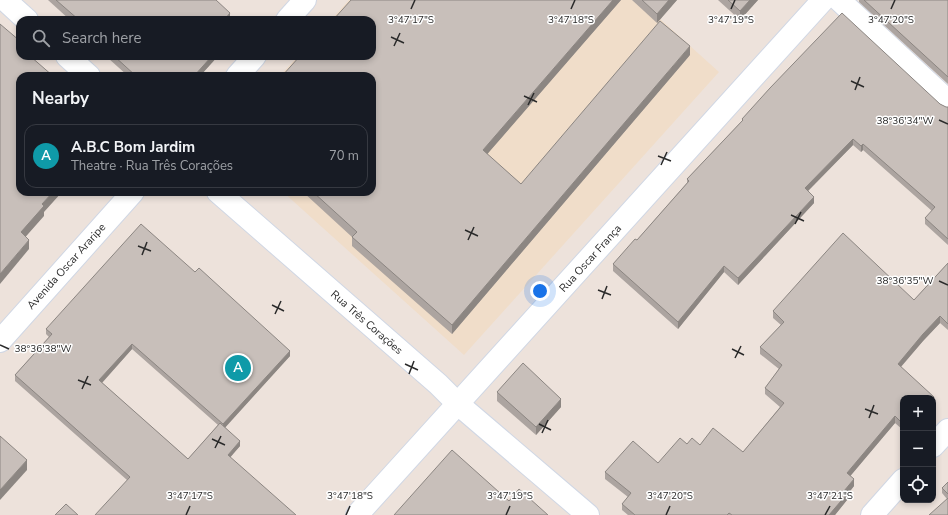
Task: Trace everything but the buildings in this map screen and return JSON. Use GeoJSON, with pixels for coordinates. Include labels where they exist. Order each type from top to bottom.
{"type":"FeatureCollection","features":[{"type":"Feature","properties":{"kind":"street"},"geometry":{"type":"LineString","coordinates":[[5,0],[23,16]]}},
{"type":"Feature","properties":{"kind":"street"},"geometry":{"type":"LineString","coordinates":[[291,16],[305,0]]}},
{"type":"Feature","properties":{"kind":"street","name":"Rua Oscar França"},"geometry":{"type":"LineString","coordinates":[[357,515],[822,0]]}},
{"type":"Feature","properties":{"kind":"street"},"geometry":{"type":"LineString","coordinates":[[839,0],[948,101]]}},
{"type":"Feature","properties":{"kind":"street"},"geometry":{"type":"LineString","coordinates":[[71,60],[85,72]]}},
{"type":"Feature","properties":{"kind":"street"},"geometry":{"type":"LineString","coordinates":[[241,72],[251,60]]}},
{"type":"Feature","properties":{"kind":"street","name":"Avenida Oscar Araripe"},"geometry":{"type":"LineString","coordinates":[[0,341],[128,196]]}},
{"type":"Feature","properties":{"kind":"street","name":"Rua Três Corações"},"geometry":{"type":"LineString","coordinates":[[223,196],[438,384],[458,404],[588,515]]}},
{"type":"Feature","properties":{"kind":"street"},"geometry":{"type":"LineString","coordinates":[[936,443],[948,430]]}},
{"type":"Feature","properties":{"kind":"street"},"geometry":{"type":"LineString","coordinates":[[872,515],[900,483]]}},
{"type":"Feature","properties":{"kind":"shaded area"},"geometry":{"type":"Polygon","coordinates":[[[349,0],[639,0],[719,72],[464,355],[287,196],[376,196],[376,72],[284,72],[294,60],[376,60],[376,16],[335,16],[349,0]]]}},
{"type":"Feature","properties":{"kind":"place","name":"A.B.C Bom Jardim"},"geometry":{"type":"Point","coordinates":[238,368]}}]}
